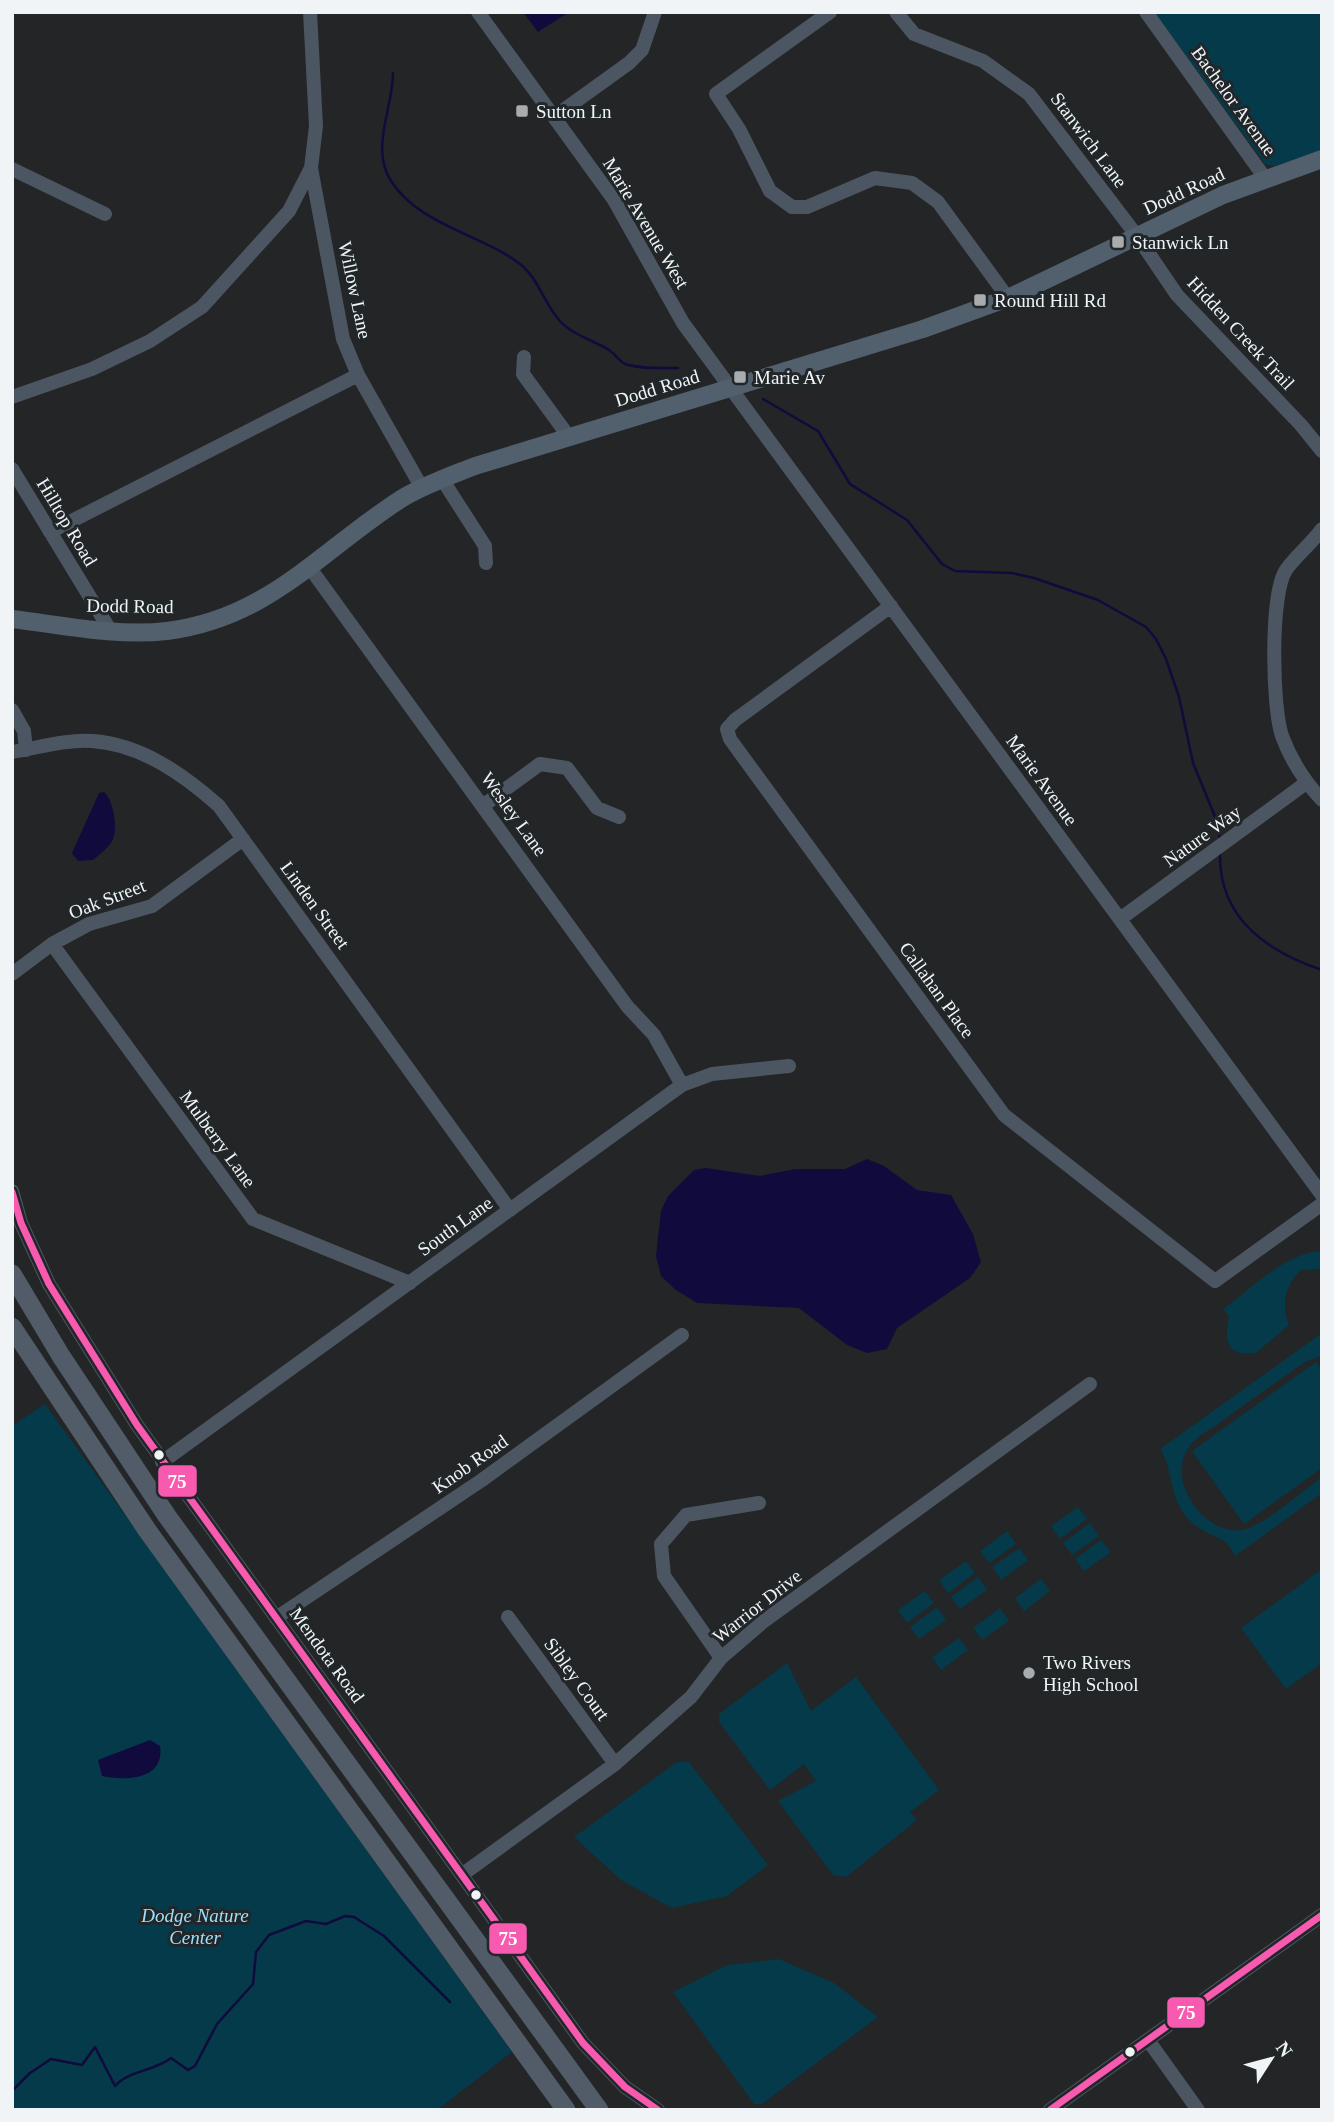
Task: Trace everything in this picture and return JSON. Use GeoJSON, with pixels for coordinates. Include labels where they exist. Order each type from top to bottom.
{"type":"FeatureCollection","features":[{"type":"Feature","properties":{"kind":"highway"},"geometry":{"type":"LineString","coordinates":[[12,1274],[61,1356],[137,1470],[599,2110]]}},
{"type":"Feature","properties":{"kind":"highway"},"geometry":{"type":"LineString","coordinates":[[12,1327],[147,1530],[566,2110]]}},
{"type":"Feature","properties":{"kind":"highway"},"geometry":{"type":"LineString","coordinates":[[36,1364],[49,1361],[57,1367],[79,1401],[137,1470]]}},
{"type":"Feature","properties":{"kind":"main road","name":"Dodd Road"},"geometry":{"type":"LineString","coordinates":[[12,619],[110,630],[165,632],[215,622],[264,600],[383,511],[442,479],[569,437],[923,329],[1008,298],[1265,178],[1322,159]]}},
{"type":"Feature","properties":{"kind":"street"},"geometry":{"type":"LineString","coordinates":[[12,397],[92,369],[150,341],[202,307],[289,211],[311,168],[317,103],[310,12]]}},
{"type":"Feature","properties":{"kind":"street","name":"Marie Avenue West"},"geometry":{"type":"LineString","coordinates":[[478,12],[614,200],[683,323],[730,388]]}},
{"type":"Feature","properties":{"kind":"street"},"geometry":{"type":"LineString","coordinates":[[554,117],[629,63],[642,50],[655,12]]}},
{"type":"Feature","properties":{"kind":"street"},"geometry":{"type":"LineString","coordinates":[[830,12],[716,94],[739,128],[770,191],[792,208],[807,207],[875,178],[895,178],[912,183],[937,202],[1008,298]]}},
{"type":"Feature","properties":{"kind":"street","name":"Stanwich Lane"},"geometry":{"type":"LineString","coordinates":[[896,12],[914,34],[983,61],[1029,94],[1137,236]]}},
{"type":"Feature","properties":{"kind":"street","name":"Bachelor Avenue"},"geometry":{"type":"LineString","coordinates":[[1146,12],[1265,178]]}},
{"type":"Feature","properties":{"kind":"street","name":"Willow Lane"},"geometry":{"type":"LineString","coordinates":[[311,168],[343,339],[358,375],[422,488]]}},
{"type":"Feature","properties":{"kind":"street"},"geometry":{"type":"LineString","coordinates":[[12,169],[105,214]]}},
{"type":"Feature","properties":{"kind":"street","name":"Hidden Creek Trail"},"geometry":{"type":"LineString","coordinates":[[1137,236],[1177,295],[1301,425],[1322,451]]}},
{"type":"Feature","properties":{"kind":"street"},"geometry":{"type":"LineString","coordinates":[[524,357],[523,374],[569,437]]}},
{"type":"Feature","properties":{"kind":"street"},"geometry":{"type":"LineString","coordinates":[[50,532],[358,375]]}},
{"type":"Feature","properties":{"kind":"street","name":"Marie Avenue"},"geometry":{"type":"LineString","coordinates":[[730,388],[1322,1195]]}},
{"type":"Feature","properties":{"kind":"street","name":"Hilltop Road"},"geometry":{"type":"LineString","coordinates":[[12,469],[110,630]]}},
{"type":"Feature","properties":{"kind":"street"},"geometry":{"type":"LineString","coordinates":[[442,479],[485,546],[486,563]]}},
{"type":"Feature","properties":{"kind":"street"},"geometry":{"type":"LineString","coordinates":[[1322,529],[1308,549],[1286,570],[1276,598],[1275,697],[1281,733],[1306,783],[1322,800]]}},
{"type":"Feature","properties":{"kind":"street","name":"Wesley Lane"},"geometry":{"type":"LineString","coordinates":[[310,568],[628,1006],[654,1035],[681,1085]]}},
{"type":"Feature","properties":{"kind":"street","name":"Callahan Place"},"geometry":{"type":"LineString","coordinates":[[891,606],[735,720],[727,730],[730,739],[1004,1115],[1215,1281],[1322,1204]]}},
{"type":"Feature","properties":{"kind":"street"},"geometry":{"type":"LineString","coordinates":[[12,710],[24,731],[19,751]]}},
{"type":"Feature","properties":{"kind":"street","name":"Linden Street"},"geometry":{"type":"LineString","coordinates":[[19,751],[92,741],[155,758],[219,806],[510,1210]]}},
{"type":"Feature","properties":{"kind":"street"},"geometry":{"type":"LineString","coordinates":[[484,805],[540,764],[566,768],[597,808],[619,817]]}},
{"type":"Feature","properties":{"kind":"street","name":"Nature Way"},"geometry":{"type":"LineString","coordinates":[[1120,919],[1306,783]]}},
{"type":"Feature","properties":{"kind":"street","name":"Oak Street"},"geometry":{"type":"LineString","coordinates":[[12,974],[52,944],[89,924],[152,906],[243,839]]}},
{"type":"Feature","properties":{"kind":"street","name":"Mulberry Lane"},"geometry":{"type":"LineString","coordinates":[[52,944],[253,1219],[410,1283]]}},
{"type":"Feature","properties":{"kind":"street","name":"South Lane"},"geometry":{"type":"LineString","coordinates":[[162,1462],[681,1085],[712,1074],[789,1066]]}},
{"type":"Feature","properties":{"kind":"street","name":"Mendota Road"},"geometry":{"type":"LineString","coordinates":[[12,1191],[22,1223],[49,1284],[162,1462],[583,2043],[625,2087],[658,2110]]}},
{"type":"Feature","properties":{"kind":"street","name":"Knob Road"},"geometry":{"type":"LineString","coordinates":[[276,1618],[482,1480],[682,1335]]}},
{"type":"Feature","properties":{"kind":"street","name":"Warrior Drive"},"geometry":{"type":"LineString","coordinates":[[463,1874],[615,1764],[691,1697],[722,1658],[764,1621],[1090,1384]]}},
{"type":"Feature","properties":{"kind":"street"},"geometry":{"type":"LineString","coordinates":[[722,1658],[664,1576],[661,1544],[686,1515],[759,1503]]}},
{"type":"Feature","properties":{"kind":"street","name":"Sibley Court"},"geometry":{"type":"LineString","coordinates":[[508,1617],[615,1764]]}},
{"type":"Feature","properties":{"kind":"street"},"geometry":{"type":"LineString","coordinates":[[1050,2110],[1322,1915]]}},
{"type":"Feature","properties":{"kind":"street"},"geometry":{"type":"LineString","coordinates":[[1148,2040],[1198,2110]]}},
{"type":"Feature","properties":{"kind":"green space"},"geometry":{"type":"Polygon","coordinates":[[[1154,12],[1322,12],[1322,151],[1274,166],[1265,164],[1154,12]]]}},
{"type":"Feature","properties":{"kind":"green space"},"geometry":{"type":"Polygon","coordinates":[[[1322,1251],[1322,1269],[1301,1270],[1288,1288],[1285,1310],[1289,1325],[1256,1353],[1246,1354],[1233,1349],[1227,1339],[1229,1317],[1223,1309],[1282,1265],[1309,1253],[1322,1251]]]}},
{"type":"Feature","properties":{"kind":"green space"},"geometry":{"type":"Polygon","coordinates":[[[1322,1333],[1322,1356],[1305,1362],[1200,1436],[1189,1447],[1183,1460],[1185,1489],[1192,1503],[1214,1524],[1228,1529],[1242,1530],[1261,1522],[1322,1477],[1322,1493],[1235,1556],[1227,1543],[1200,1529],[1185,1515],[1176,1498],[1160,1449],[1322,1333]]]}},
{"type":"Feature","properties":{"kind":"green space"},"geometry":{"type":"Polygon","coordinates":[[[1316,1362],[1322,1370],[1322,1468],[1244,1524],[1192,1451],[1316,1362]]]}},
{"type":"Feature","properties":{"kind":"green space","name":"Dodge Nature Center"},"geometry":{"type":"Polygon","coordinates":[[[45,1404],[512,2052],[437,2110],[12,2110],[12,1426],[45,1404]]]}},
{"type":"Feature","properties":{"kind":"green space"},"geometry":{"type":"Polygon","coordinates":[[[1078,1507],[1087,1519],[1060,1539],[1051,1526],[1078,1507]]]}},
{"type":"Feature","properties":{"kind":"green space"},"geometry":{"type":"Polygon","coordinates":[[[1090,1523],[1099,1536],[1072,1555],[1063,1543],[1090,1523]]]}},
{"type":"Feature","properties":{"kind":"green space"},"geometry":{"type":"Polygon","coordinates":[[[1007,1531],[1016,1544],[989,1563],[980,1551],[1007,1531]]]}},
{"type":"Feature","properties":{"kind":"green space"},"geometry":{"type":"Polygon","coordinates":[[[1101,1540],[1111,1552],[1084,1571],[1075,1559],[1101,1540]]]}},
{"type":"Feature","properties":{"kind":"green space"},"geometry":{"type":"Polygon","coordinates":[[[1019,1548],[1028,1560],[1001,1580],[992,1567],[1019,1548]]]}},
{"type":"Feature","properties":{"kind":"green space"},"geometry":{"type":"Polygon","coordinates":[[[966,1561],[975,1573],[948,1593],[939,1580],[966,1561]]]}},
{"type":"Feature","properties":{"kind":"green space"},"geometry":{"type":"Polygon","coordinates":[[[1322,1569],[1322,1663],[1286,1689],[1241,1628],[1322,1569]]]}},
{"type":"Feature","properties":{"kind":"green space"},"geometry":{"type":"Polygon","coordinates":[[[978,1577],[987,1590],[960,1609],[951,1597],[978,1577]]]}},
{"type":"Feature","properties":{"kind":"green space"},"geometry":{"type":"Polygon","coordinates":[[[1041,1579],[1050,1591],[1024,1611],[1015,1598],[1041,1579]]]}},
{"type":"Feature","properties":{"kind":"green space"},"geometry":{"type":"Polygon","coordinates":[[[925,1591],[934,1603],[907,1623],[898,1610],[925,1591]]]}},
{"type":"Feature","properties":{"kind":"green space"},"geometry":{"type":"Polygon","coordinates":[[[937,1607],[946,1620],[919,1639],[910,1627],[937,1607]]]}},
{"type":"Feature","properties":{"kind":"green space"},"geometry":{"type":"Polygon","coordinates":[[[1000,1608],[1009,1621],[982,1640],[973,1628],[1000,1608]]]}},
{"type":"Feature","properties":{"kind":"green space"},"geometry":{"type":"Polygon","coordinates":[[[959,1638],[968,1650],[941,1670],[932,1657],[959,1638]]]}},
{"type":"Feature","properties":{"kind":"green space"},"geometry":{"type":"Polygon","coordinates":[[[787,1663],[811,1711],[856,1677],[939,1790],[910,1812],[917,1820],[846,1877],[833,1875],[778,1801],[816,1781],[804,1764],[770,1790],[719,1722],[719,1714],[787,1663]]]}},
{"type":"Feature","properties":{"kind":"green space"},"geometry":{"type":"Polygon","coordinates":[[[677,1762],[689,1762],[768,1865],[727,1896],[672,1908],[621,1880],[574,1837],[677,1762]]]}},
{"type":"Feature","properties":{"kind":"green space"},"geometry":{"type":"Polygon","coordinates":[[[779,1959],[834,1983],[878,2017],[762,2104],[754,2104],[673,1992],[727,1965],[779,1959]]]}},
{"type":"Feature","properties":{"kind":"shaded area"},"geometry":{"type":"Polygon","coordinates":[[[523,12],[569,12],[538,32],[523,12]]]}},
{"type":"Feature","properties":{"kind":"shaded area"},"geometry":{"type":"Polygon","coordinates":[[[104,792],[114,814],[113,839],[93,860],[78,861],[72,853],[99,793],[104,792]]]}},
{"type":"Feature","properties":{"kind":"shaded area"},"geometry":{"type":"Polygon","coordinates":[[[867,1159],[884,1166],[917,1190],[951,1195],[973,1234],[981,1262],[970,1278],[897,1328],[887,1349],[867,1353],[847,1345],[799,1308],[697,1303],[676,1290],[661,1276],[656,1256],[661,1211],[668,1196],[694,1170],[706,1168],[760,1176],[795,1169],[845,1169],[867,1159]]]}},
{"type":"Feature","properties":{"kind":"shaded area"},"geometry":{"type":"Polygon","coordinates":[[[150,1740],[160,1746],[160,1757],[150,1772],[132,1778],[102,1776],[98,1760],[150,1740]]]}},
{"type":"Feature","properties":{"kind":"waterway"},"geometry":{"type":"LineString","coordinates":[[393,73],[382,155],[391,181],[403,196],[434,219],[520,264],[532,276],[564,325],[609,350],[623,363],[631,366],[678,368]]}},
{"type":"Feature","properties":{"kind":"waterway"},"geometry":{"type":"LineString","coordinates":[[763,399],[818,431],[850,484],[907,520],[942,564],[955,571],[1012,573],[1034,578],[1098,600],[1146,627],[1156,639],[1166,659],[1179,697],[1193,763],[1216,819],[1220,840]]}},
{"type":"Feature","properties":{"kind":"waterway"},"geometry":{"type":"LineString","coordinates":[[1220,854],[1222,877],[1228,896],[1237,914],[1250,929],[1282,953],[1322,970]]}},
{"type":"Feature","properties":{"kind":"waterway"},"geometry":{"type":"LineString","coordinates":[[12,2091],[30,2073],[51,2059],[82,2065],[95,2047],[115,2086],[127,2077],[171,2058],[188,2070],[195,2066],[217,2024],[253,1984],[256,1952],[269,1935],[306,1921],[326,1924],[345,1916],[354,1917],[384,1936],[450,2002]]}},
{"type":"Feature","properties":{"kind":"transit line","name":"75"},"geometry":{"type":"LineString","coordinates":[[12,1192],[21,1223],[49,1284],[137,1425],[583,2043],[625,2087],[658,2110]]}},
{"type":"Feature","properties":{"kind":"transit line","name":"75"},"geometry":{"type":"LineString","coordinates":[[1050,2110],[1322,1915]]}},
{"type":"Feature","properties":{"kind":"place","name":"Sutton Ln"},"geometry":{"type":"Point","coordinates":[522,111]}},
{"type":"Feature","properties":{"kind":"place","name":"Stanwick Ln"},"geometry":{"type":"Point","coordinates":[1118,242]}},
{"type":"Feature","properties":{"kind":"place","name":"Round Hill Rd"},"geometry":{"type":"Point","coordinates":[980,300]}},
{"type":"Feature","properties":{"kind":"place","name":"Marie Av"},"geometry":{"type":"Point","coordinates":[740,377]}},
{"type":"Feature","properties":{"kind":"place","name":"Two Rivers High School"},"geometry":{"type":"Point","coordinates":[1029,1673]}}]}
